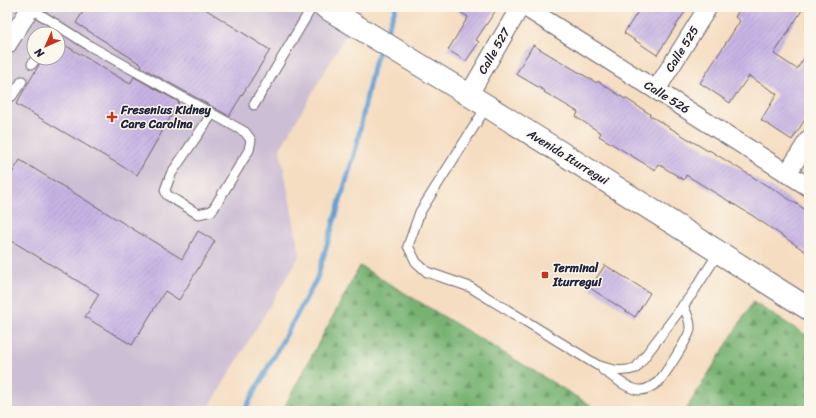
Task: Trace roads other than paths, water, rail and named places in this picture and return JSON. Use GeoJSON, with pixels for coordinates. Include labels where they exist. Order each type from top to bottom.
{"type":"FeatureCollection","features":[{"type":"Feature","properties":{"kind":"street","name":"Calle 527"},"geometry":{"type":"LineString","coordinates":[[468,96],[520,7]]}},
{"type":"Feature","properties":{"kind":"street","name":"Calle 526"},"geometry":{"type":"LineString","coordinates":[[525,7],[809,187]]}},
{"type":"Feature","properties":{"kind":"street","name":"Calle 525"},"geometry":{"type":"LineString","coordinates":[[656,90],[708,7]]}},
{"type":"Feature","properties":{"kind":"street"},"geometry":{"type":"LineString","coordinates":[[7,45],[30,8]]}},
{"type":"Feature","properties":{"kind":"street","name":"Avenida Iturregui"},"geometry":{"type":"LineString","coordinates":[[332,12],[468,96],[487,106],[809,309]]}},
{"type":"Feature","properties":{"kind":"street"},"geometry":{"type":"LineString","coordinates":[[788,174],[809,139]]}},
{"type":"Feature","properties":{"kind":"lane"},"geometry":{"type":"LineString","coordinates":[[254,105],[312,7]]}},
{"type":"Feature","properties":{"kind":"lane"},"geometry":{"type":"LineString","coordinates":[[30,8],[90,46],[245,132],[251,140],[249,150],[212,211],[198,214],[167,195],[165,190],[171,174],[212,114]]}},
{"type":"Feature","properties":{"kind":"lane"},"geometry":{"type":"LineString","coordinates":[[7,94],[12,96],[22,81]]}},
{"type":"Feature","properties":{"kind":"lane"},"geometry":{"type":"LineString","coordinates":[[487,106],[420,212],[408,246],[416,262],[427,272],[470,287],[625,385],[640,390],[649,387],[658,381],[687,339],[690,330],[688,318],[683,305]]}},
{"type":"Feature","properties":{"kind":"lane"},"geometry":{"type":"LineString","coordinates":[[597,366],[625,372],[636,368],[683,305],[719,252]]}},
{"type":"Feature","properties":{"kind":"waterway"},"geometry":{"type":"LineString","coordinates":[[384,38],[396,7]]}},
{"type":"Feature","properties":{"kind":"waterway"},"geometry":{"type":"LineString","coordinates":[[244,411],[317,278],[356,148],[373,67],[381,47]]}},
{"type":"Feature","properties":{"kind":"place","name":"Fresenius Kidney Care Carolina"},"geometry":{"type":"Point","coordinates":[112,117]}},
{"type":"Feature","properties":{"kind":"place","name":"Terminal Iturregui"},"geometry":{"type":"Point","coordinates":[545,275]}}]}
